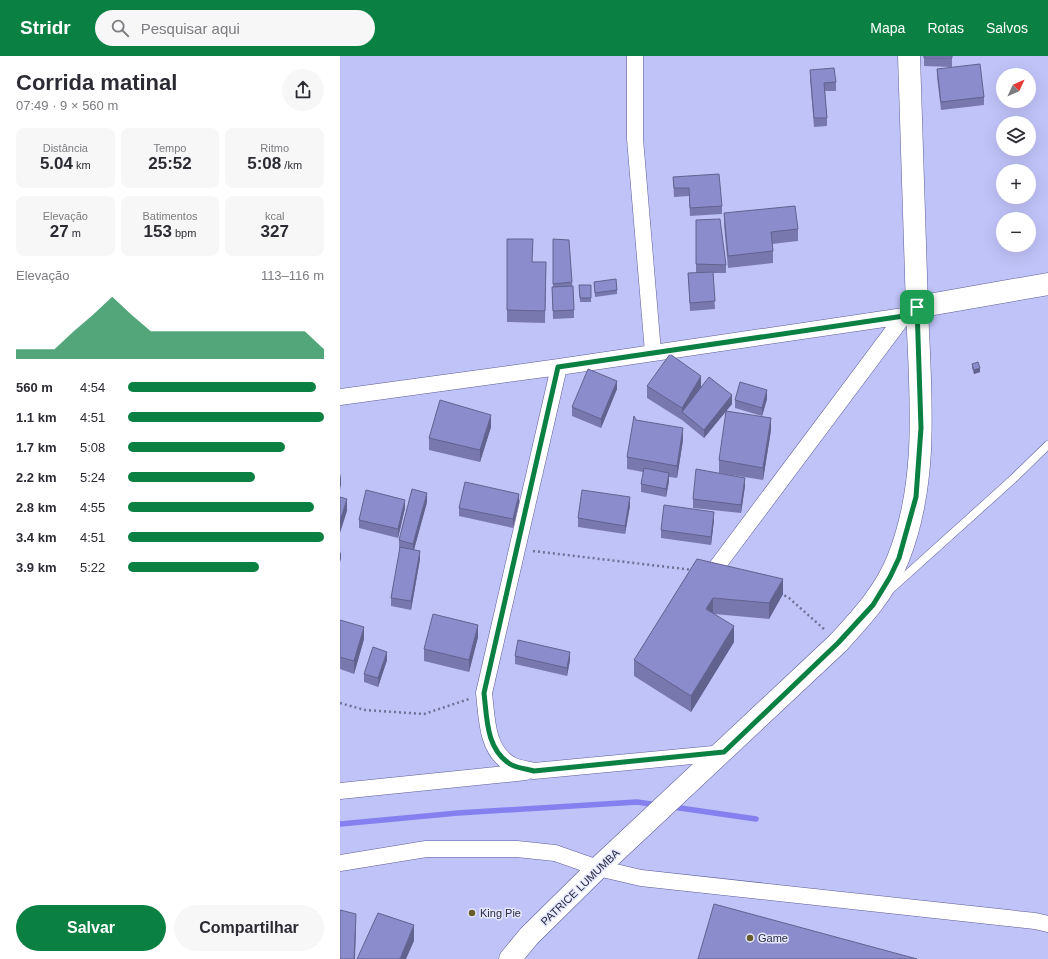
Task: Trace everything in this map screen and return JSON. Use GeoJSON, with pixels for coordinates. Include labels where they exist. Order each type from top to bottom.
{"type":"FeatureCollection","features":[{"type":"Feature","properties":{"kind":"street"},"geometry":{"type":"LineString","coordinates":[[635,56],[635,139],[653,352]]}},
{"type":"Feature","properties":{"kind":"street"},"geometry":{"type":"LineString","coordinates":[[340,791],[724,752],[838,643],[871,607],[890,577],[899,558],[916,497],[921,428],[911,312],[909,56]]}},
{"type":"Feature","properties":{"kind":"street"},"geometry":{"type":"LineString","coordinates":[[340,397],[558,367],[911,312],[1048,284]]}},
{"type":"Feature","properties":{"kind":"street"},"geometry":{"type":"LineString","coordinates":[[712,573],[911,312]]}},
{"type":"Feature","properties":{"kind":"street"},"geometry":{"type":"LineString","coordinates":[[534,771],[510,764],[500,755],[489,737],[484,693],[558,367]]}},
{"type":"Feature","properties":{"kind":"street","name":"PATRICE LUMUMBA"},"geometry":{"type":"LineString","coordinates":[[510,959],[529,936],[598,868],[724,752]]}},
{"type":"Feature","properties":{"kind":"street"},"geometry":{"type":"LineString","coordinates":[[340,863],[426,849],[479,847],[517,849],[555,853],[598,868],[641,878],[1035,921],[1048,924]]}},
{"type":"Feature","properties":{"kind":"lane"},"geometry":{"type":"LineString","coordinates":[[871,607],[1013,479],[1048,445]]}},
{"type":"Feature","properties":{"kind":"path"},"geometry":{"type":"LineString","coordinates":[[517,549],[712,573]]}},
{"type":"Feature","properties":{"kind":"path"},"geometry":{"type":"LineString","coordinates":[[777,591],[789,598],[838,643]]}},
{"type":"Feature","properties":{"kind":"path"},"geometry":{"type":"LineString","coordinates":[[340,703],[365,710],[424,714],[484,693]]}},
{"type":"Feature","properties":{"kind":"building"},"geometry":{"type":"Polygon","coordinates":[[[924,56],[952,56],[952,58],[924,58],[924,56]]]}},
{"type":"Feature","properties":{"kind":"building"},"geometry":{"type":"Polygon","coordinates":[[[980,64],[984,97],[941,102],[937,69],[980,64]]]}},
{"type":"Feature","properties":{"kind":"building"},"geometry":{"type":"Polygon","coordinates":[[[834,68],[836,82],[824,83],[827,118],[814,118],[810,70],[834,68]]]}},
{"type":"Feature","properties":{"kind":"building"},"geometry":{"type":"Polygon","coordinates":[[[719,174],[722,206],[690,208],[689,188],[674,188],[673,177],[719,174]]]}},
{"type":"Feature","properties":{"kind":"building"},"geometry":{"type":"Polygon","coordinates":[[[795,206],[798,229],[771,232],[773,251],[728,256],[724,213],[795,206]]]}},
{"type":"Feature","properties":{"kind":"building"},"geometry":{"type":"Polygon","coordinates":[[[720,219],[726,265],[696,264],[696,220],[720,219]]]}},
{"type":"Feature","properties":{"kind":"building"},"geometry":{"type":"Polygon","coordinates":[[[507,239],[533,239],[532,262],[546,262],[545,311],[507,310],[507,239]]]}},
{"type":"Feature","properties":{"kind":"building"},"geometry":{"type":"Polygon","coordinates":[[[553,239],[569,240],[572,282],[553,284],[553,239]]]}},
{"type":"Feature","properties":{"kind":"building"},"geometry":{"type":"Polygon","coordinates":[[[713,272],[715,301],[690,303],[688,273],[713,272]]]}},
{"type":"Feature","properties":{"kind":"building"},"geometry":{"type":"Polygon","coordinates":[[[616,279],[617,290],[595,293],[594,282],[616,279]]]}},
{"type":"Feature","properties":{"kind":"building"},"geometry":{"type":"Polygon","coordinates":[[[579,285],[591,285],[591,298],[580,298],[579,285]]]}},
{"type":"Feature","properties":{"kind":"building"},"geometry":{"type":"Polygon","coordinates":[[[573,286],[574,310],[553,311],[552,287],[573,286]]]}},
{"type":"Feature","properties":{"kind":"building"},"geometry":{"type":"Polygon","coordinates":[[[670,354],[701,376],[682,408],[647,386],[670,354]]]}},
{"type":"Feature","properties":{"kind":"building"},"geometry":{"type":"Polygon","coordinates":[[[978,362],[980,368],[974,370],[972,364],[978,362]]]}},
{"type":"Feature","properties":{"kind":"building"},"geometry":{"type":"Polygon","coordinates":[[[588,369],[617,381],[601,419],[572,407],[588,369]]]}},
{"type":"Feature","properties":{"kind":"building"},"geometry":{"type":"Polygon","coordinates":[[[709,377],[732,395],[704,430],[682,412],[709,377]]]}},
{"type":"Feature","properties":{"kind":"building"},"geometry":{"type":"Polygon","coordinates":[[[740,382],[767,390],[762,408],[735,400],[740,382]]]}},
{"type":"Feature","properties":{"kind":"building"},"geometry":{"type":"Polygon","coordinates":[[[440,400],[491,415],[480,450],[429,438],[440,400]]]}},
{"type":"Feature","properties":{"kind":"building"},"geometry":{"type":"Polygon","coordinates":[[[726,411],[771,418],[763,468],[719,460],[726,411]]]}},
{"type":"Feature","properties":{"kind":"building"},"geometry":{"type":"Polygon","coordinates":[[[634,416],[636,420],[683,428],[677,466],[627,457],[634,416]]]}},
{"type":"Feature","properties":{"kind":"building"},"geometry":{"type":"Polygon","coordinates":[[[644,468],[669,473],[666,489],[641,484],[644,468]]]}},
{"type":"Feature","properties":{"kind":"building"},"geometry":{"type":"Polygon","coordinates":[[[696,469],[745,478],[741,505],[693,499],[696,469]]]}},
{"type":"Feature","properties":{"kind":"building"},"geometry":{"type":"Polygon","coordinates":[[[465,482],[519,494],[513,519],[459,508],[465,482]]]}},
{"type":"Feature","properties":{"kind":"building"},"geometry":{"type":"Polygon","coordinates":[[[412,489],[427,493],[413,544],[399,540],[412,489]]]}},
{"type":"Feature","properties":{"kind":"building"},"geometry":{"type":"Polygon","coordinates":[[[366,490],[405,500],[398,529],[359,520],[366,490]]]}},
{"type":"Feature","properties":{"kind":"building"},"geometry":{"type":"Polygon","coordinates":[[[582,490],[630,497],[625,526],[578,518],[582,490]]]}},
{"type":"Feature","properties":{"kind":"building"},"geometry":{"type":"Polygon","coordinates":[[[340,497],[347,499],[340,521],[340,497]]]}},
{"type":"Feature","properties":{"kind":"building"},"geometry":{"type":"Polygon","coordinates":[[[664,505],[714,512],[711,537],[661,530],[664,505]]]}},
{"type":"Feature","properties":{"kind":"building"},"geometry":{"type":"Polygon","coordinates":[[[400,547],[420,551],[411,601],[391,598],[400,547]]]}},
{"type":"Feature","properties":{"kind":"building"},"geometry":{"type":"Polygon","coordinates":[[[697,559],[783,579],[769,603],[713,598],[706,609],[734,626],[691,696],[634,660],[697,559]]]}},
{"type":"Feature","properties":{"kind":"building"},"geometry":{"type":"Polygon","coordinates":[[[433,614],[478,625],[469,660],[424,649],[433,614]]]}},
{"type":"Feature","properties":{"kind":"building"},"geometry":{"type":"Polygon","coordinates":[[[340,620],[364,627],[354,661],[340,657],[340,620]]]}},
{"type":"Feature","properties":{"kind":"building"},"geometry":{"type":"Polygon","coordinates":[[[518,640],[570,652],[567,668],[515,656],[518,640]]]}},
{"type":"Feature","properties":{"kind":"building"},"geometry":{"type":"Polygon","coordinates":[[[373,647],[387,652],[378,678],[364,674],[373,647]]]}},
{"type":"Feature","properties":{"kind":"building"},"geometry":{"type":"Polygon","coordinates":[[[714,904],[917,959],[698,959],[714,904]]]}},
{"type":"Feature","properties":{"kind":"building"},"geometry":{"type":"Polygon","coordinates":[[[340,910],[356,914],[354,959],[340,959],[340,910]]]}},
{"type":"Feature","properties":{"kind":"building"},"geometry":{"type":"Polygon","coordinates":[[[378,913],[414,925],[400,959],[357,959],[378,913]]]}},
{"type":"Feature","properties":{"kind":"waterway"},"geometry":{"type":"LineString","coordinates":[[340,824],[458,813],[637,802],[658,805]]}},
{"type":"Feature","properties":{"kind":"waterway"},"geometry":{"type":"LineString","coordinates":[[673,807],[756,819]]}},
{"type":"Feature","properties":{"kind":"place","name":"King Pie"},"geometry":{"type":"Point","coordinates":[472,913]}},
{"type":"Feature","properties":{"kind":"place","name":"Game"},"geometry":{"type":"Point","coordinates":[750,938]}},
{"type":"Feature","properties":{"kind":"route"},"geometry":{"type":"LineString","coordinates":[[917,307],[921,428],[916,497],[899,558],[890,577],[873,605],[838,643],[724,752],[534,771],[510,764],[500,755],[489,737],[484,693],[558,367],[904,316],[917,307]]}}]}
